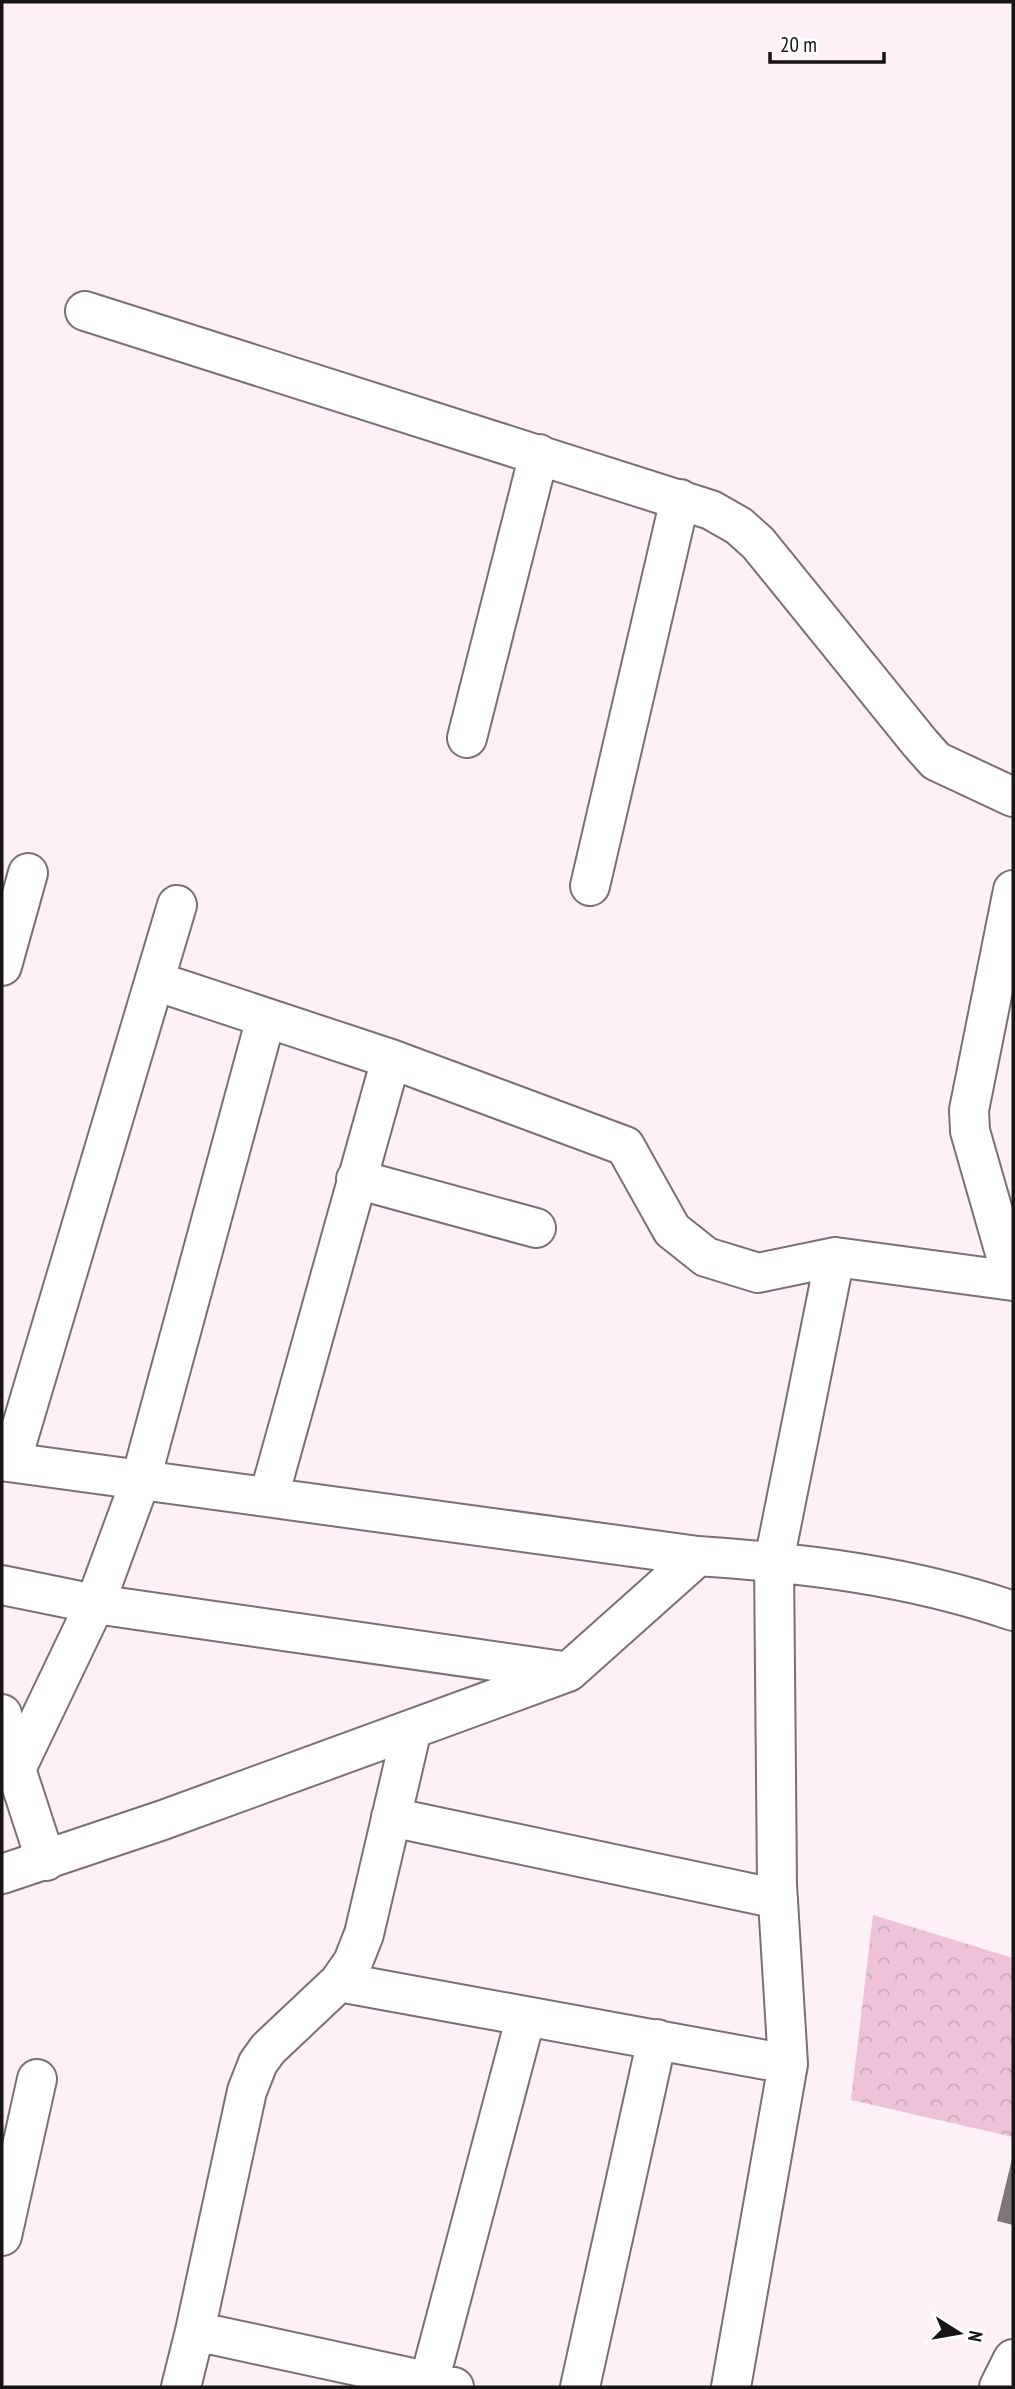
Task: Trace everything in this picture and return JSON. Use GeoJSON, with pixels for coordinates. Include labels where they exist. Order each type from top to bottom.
{"type":"FeatureCollection","features":[{"type":"Feature","properties":{"kind":"street"},"geometry":{"type":"LineString","coordinates":[[85,312],[711,510],[739,526],[758,543],[936,761],[1013,797]]}},
{"type":"Feature","properties":{"kind":"street"},"geometry":{"type":"LineString","coordinates":[[467,738],[539,454]]}},
{"type":"Feature","properties":{"kind":"street"},"geometry":{"type":"LineString","coordinates":[[590,886],[680,499]]}},
{"type":"Feature","properties":{"kind":"street"},"geometry":{"type":"LineString","coordinates":[[2,966],[28,873]]}},
{"type":"Feature","properties":{"kind":"street"},"geometry":{"type":"LineString","coordinates":[[155,981],[391,1059],[625,1146],[672,1230],[706,1257],[758,1273],[835,1257],[1013,1281],[970,1131],[969,1111],[1013,891]]}},
{"type":"Feature","properties":{"kind":"street"},"geometry":{"type":"LineString","coordinates":[[177,905],[7,1462],[698,1556],[774,1561],[869,1573],[1013,1611]]}},
{"type":"Feature","properties":{"kind":"street"},"geometry":{"type":"LineString","coordinates":[[46,1861],[7,1743],[95,1604],[141,1479],[266,1018]]}},
{"type":"Feature","properties":{"kind":"street"},"geometry":{"type":"LineString","coordinates":[[269,1496],[391,1059]]}},
{"type":"Feature","properties":{"kind":"street"},"geometry":{"type":"LineString","coordinates":[[356,1179],[536,1228]]}},
{"type":"Feature","properties":{"kind":"street"},"geometry":{"type":"LineString","coordinates":[[731,2387],[788,2064],[778,1899],[774,1561],[835,1257]]}},
{"type":"Feature","properties":{"kind":"street"},"geometry":{"type":"LineString","coordinates":[[2,1874],[46,1861],[568,1672],[698,1556]]}},
{"type":"Feature","properties":{"kind":"street"},"geometry":{"type":"LineString","coordinates":[[2,1585],[95,1604],[568,1672]]}},
{"type":"Feature","properties":{"kind":"street"},"geometry":{"type":"LineString","coordinates":[[181,2387],[247,2091],[258,2063],[268,2049],[339,1982],[353,1962],[364,1934],[412,1729]]}},
{"type":"Feature","properties":{"kind":"street"},"geometry":{"type":"LineString","coordinates":[[391,1817],[778,1899]]}},
{"type":"Feature","properties":{"kind":"street"},"geometry":{"type":"LineString","coordinates":[[339,1982],[788,2064]]}},
{"type":"Feature","properties":{"kind":"street"},"geometry":{"type":"LineString","coordinates":[[195,2331],[441,2385],[526,2016]]}},
{"type":"Feature","properties":{"kind":"street"},"geometry":{"type":"LineString","coordinates":[[580,2387],[657,2039]]}},
{"type":"Feature","properties":{"kind":"street"},"geometry":{"type":"LineString","coordinates":[[2,2236],[37,2079]]}},
{"type":"Feature","properties":{"kind":"street"},"geometry":{"type":"LineString","coordinates":[[999,2387],[1013,2359]]}},
{"type":"Feature","properties":{"kind":"green space"},"geometry":{"type":"Polygon","coordinates":[[[873,1915],[1013,1958],[1013,2137],[851,2100],[873,1915]]]}},
{"type":"Feature","properties":{"kind":"building"},"geometry":{"type":"Polygon","coordinates":[[[1013,2159],[1013,2225],[997,2221],[1013,2159]]]}}]}
